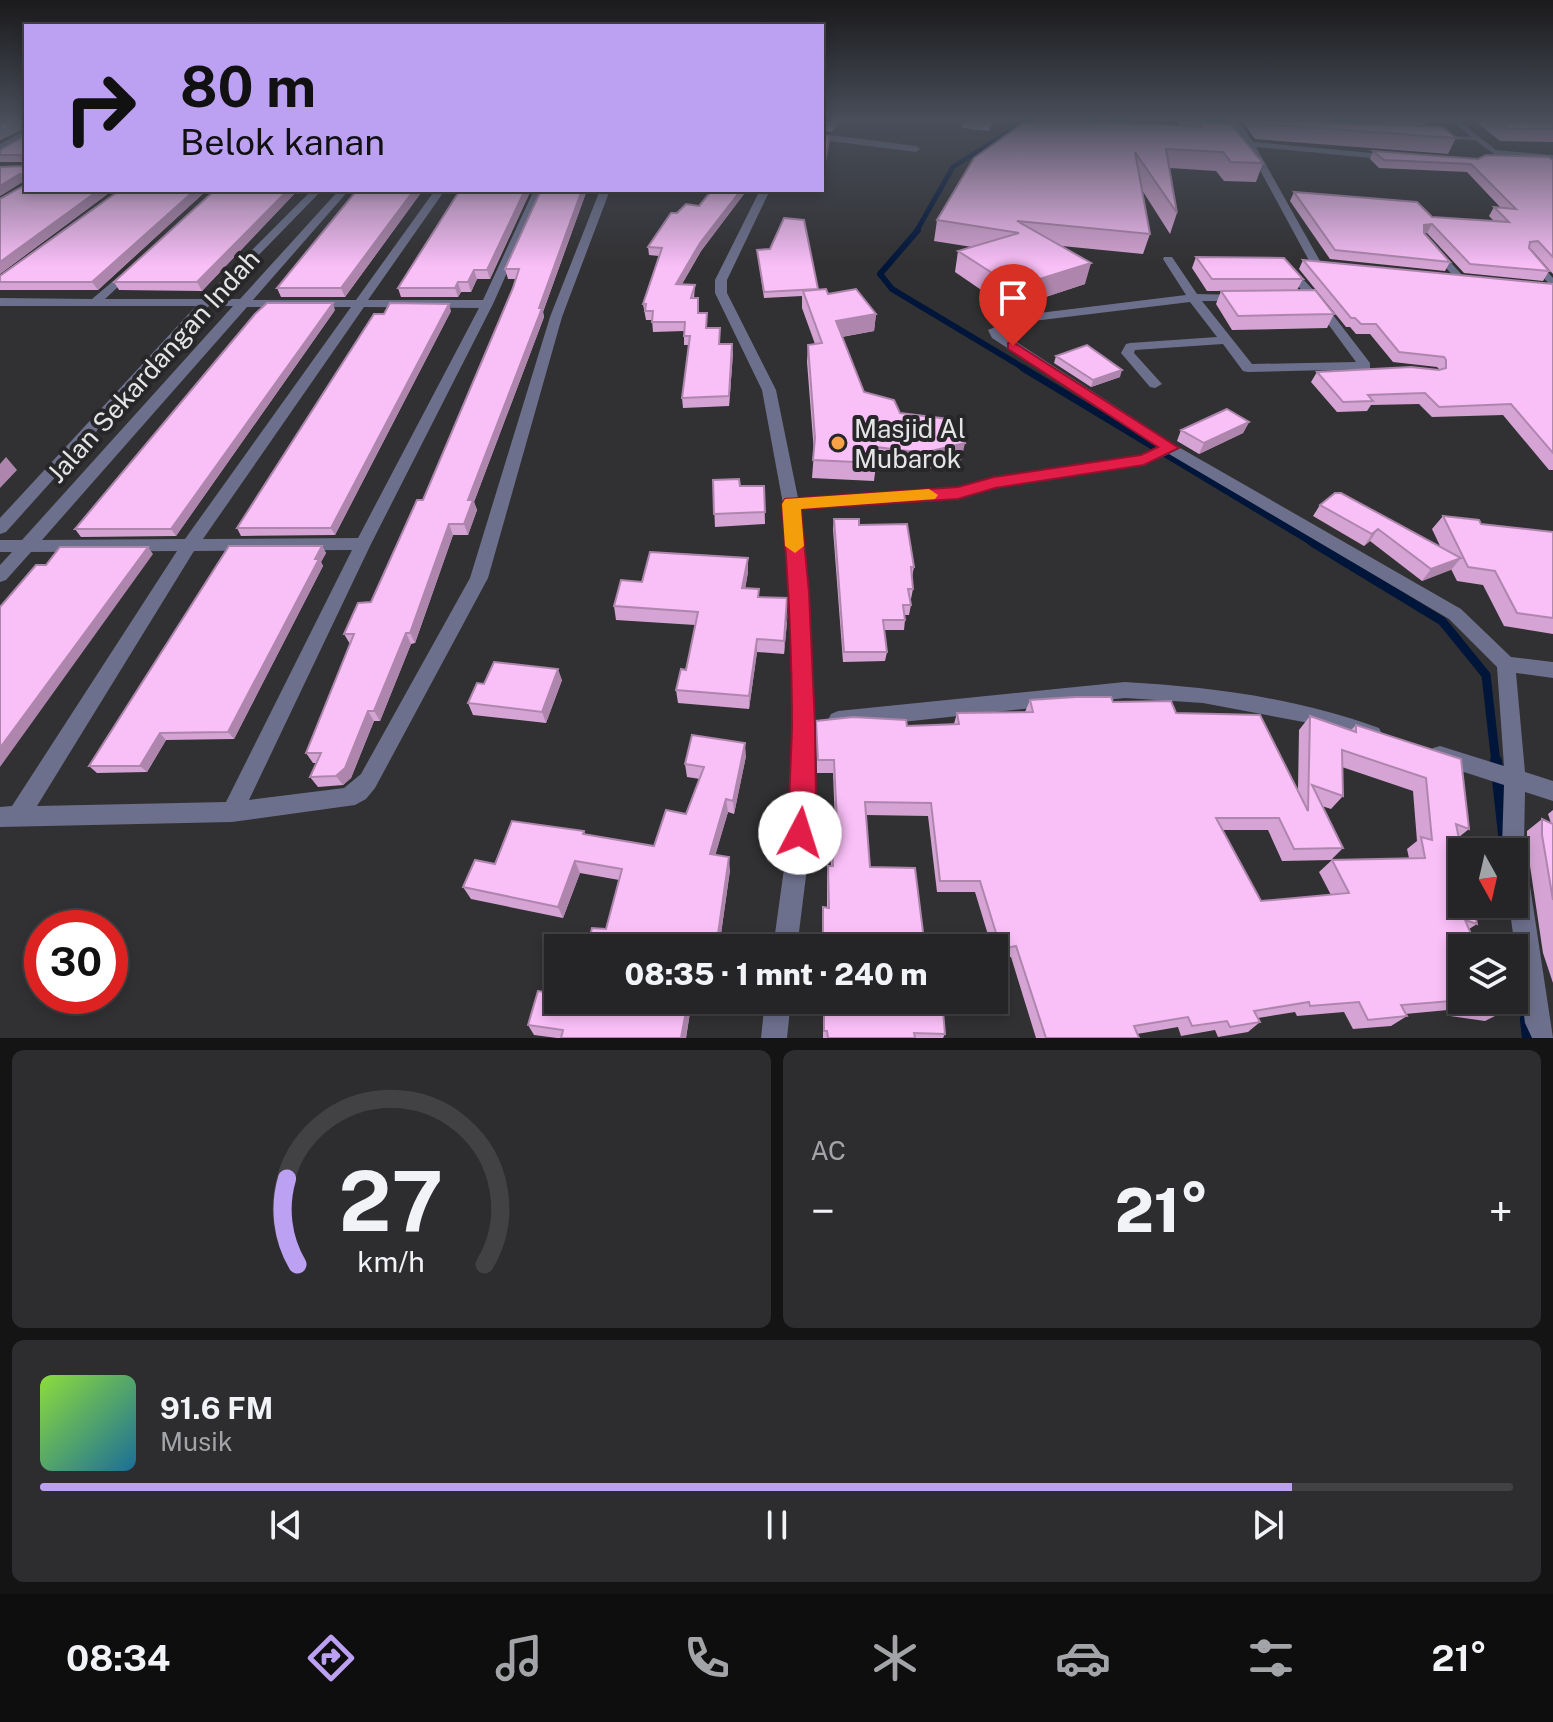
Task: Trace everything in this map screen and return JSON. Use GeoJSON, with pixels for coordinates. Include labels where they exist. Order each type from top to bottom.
{"type":"FeatureCollection","features":[{"type":"Feature","properties":{"kind":"street"},"geometry":{"type":"LineString","coordinates":[[1262,169],[1316,264]]}},
{"type":"Feature","properties":{"kind":"street","name":"Jalan Sekardangan Indah"},"geometry":{"type":"LineString","coordinates":[[0,528],[207,302],[315,192]]}},
{"type":"Feature","properties":{"kind":"street","name":"Jalan Sekardangan Indah"},"geometry":{"type":"LineString","coordinates":[[0,576],[342,192]]}},
{"type":"Feature","properties":{"kind":"street"},"geometry":{"type":"LineString","coordinates":[[9,817],[189,546],[439,192]]}},
{"type":"Feature","properties":{"kind":"street"},"geometry":{"type":"LineString","coordinates":[[232,812],[363,544],[487,304],[538,192]]}},
{"type":"Feature","properties":{"kind":"street"},"geometry":{"type":"LineString","coordinates":[[9,817],[232,812],[347,798],[358,792],[368,781],[479,578],[556,317],[604,192]]}},
{"type":"Feature","properties":{"kind":"street"},"geometry":{"type":"LineString","coordinates":[[764,192],[730,257],[721,280],[721,293],[769,390],[791,504],[799,592],[804,804],[787,934]]}},
{"type":"Feature","properties":{"kind":"street"},"geometry":{"type":"LineString","coordinates":[[1168,259],[1244,366],[1254,370],[1371,367],[1313,296],[1275,261],[1345,267]]}},
{"type":"Feature","properties":{"kind":"street"},"geometry":{"type":"LineString","coordinates":[[96,301],[140,261]]}},
{"type":"Feature","properties":{"kind":"street"},"geometry":{"type":"LineString","coordinates":[[1447,277],[1477,280]]}},
{"type":"Feature","properties":{"kind":"street"},"geometry":{"type":"LineString","coordinates":[[1538,287],[1553,286]]}},
{"type":"Feature","properties":{"kind":"street"},"geometry":{"type":"LineString","coordinates":[[1298,296],[1313,296]]}},
{"type":"Feature","properties":{"kind":"street"},"geometry":{"type":"LineString","coordinates":[[1253,297],[1193,298],[1023,319],[994,330],[996,335],[1169,448],[1435,601],[1466,623],[1506,664],[1553,670]]}},
{"type":"Feature","properties":{"kind":"street"},"geometry":{"type":"LineString","coordinates":[[0,302],[487,304]]}},
{"type":"Feature","properties":{"kind":"street"},"geometry":{"type":"LineString","coordinates":[[1155,384],[1127,353],[1130,347],[1227,340]]}},
{"type":"Feature","properties":{"kind":"street"},"geometry":{"type":"LineString","coordinates":[[791,504],[958,493],[994,483],[1144,460],[1169,448]]}},
{"type":"Feature","properties":{"kind":"street"},"geometry":{"type":"LineString","coordinates":[[0,546],[363,544]]}},
{"type":"Feature","properties":{"kind":"street"},"geometry":{"type":"LineString","coordinates":[[1506,664],[1513,846],[1538,1023],[1546,1038]]}},
{"type":"Feature","properties":{"kind":"street"},"geometry":{"type":"LineString","coordinates":[[803,724],[1125,690],[1203,695],[1309,714],[1395,741]]}},
{"type":"Feature","properties":{"kind":"street"},"geometry":{"type":"LineString","coordinates":[[1423,750],[1553,791]]}},
{"type":"Feature","properties":{"kind":"street"},"geometry":{"type":"LineString","coordinates":[[774,1038],[777,1014]]}},
{"type":"Feature","properties":{"kind":"lane"},"geometry":{"type":"LineString","coordinates":[[1433,248],[1461,279]]}},
{"type":"Feature","properties":{"kind":"lane"},"geometry":{"type":"LineString","coordinates":[[1529,255],[1553,286]]}},
{"type":"Feature","properties":{"kind":"building"},"geometry":{"type":"Polygon","coordinates":[[[0,169],[24,169],[24,176],[20,174],[0,186],[0,169]]]}},
{"type":"Feature","properties":{"kind":"building"},"geometry":{"type":"Polygon","coordinates":[[[967,169],[1138,169],[1150,234],[1017,221],[1091,263],[1014,287],[958,251],[1019,233],[937,220],[967,169]]]}},
{"type":"Feature","properties":{"kind":"building"},"geometry":{"type":"Polygon","coordinates":[[[1147,169],[1170,169],[1177,213],[1147,169]]]}},
{"type":"Feature","properties":{"kind":"building"},"geometry":{"type":"Polygon","coordinates":[[[1476,169],[1553,169],[1553,257],[1538,241],[1530,242],[1529,248],[1549,271],[1470,264],[1432,224],[1424,225],[1424,233],[1450,262],[1335,250],[1294,192],[1417,202],[1432,217],[1509,222],[1494,207],[1516,209],[1476,169]]]}},
{"type":"Feature","properties":{"kind":"building"},"geometry":{"type":"Polygon","coordinates":[[[24,186],[24,192],[96,192],[0,262],[0,199],[24,186]]]}},
{"type":"Feature","properties":{"kind":"building"},"geometry":{"type":"Polygon","coordinates":[[[117,192],[193,192],[92,282],[0,282],[0,276],[117,192]]]}},
{"type":"Feature","properties":{"kind":"building"},"geometry":{"type":"Polygon","coordinates":[[[213,192],[286,192],[197,282],[114,282],[213,192]]]}},
{"type":"Feature","properties":{"kind":"building"},"geometry":{"type":"Polygon","coordinates":[[[355,192],[413,192],[341,288],[277,288],[355,192]]]}},
{"type":"Feature","properties":{"kind":"building"},"geometry":{"type":"Polygon","coordinates":[[[459,192],[524,192],[487,270],[474,270],[468,282],[458,282],[455,288],[398,288],[459,192]]]}},
{"type":"Feature","properties":{"kind":"building"},"geometry":{"type":"Polygon","coordinates":[[[540,192],[581,192],[539,308],[542,308],[468,500],[473,500],[464,524],[449,524],[410,633],[406,633],[374,711],[368,711],[345,768],[336,776],[310,777],[321,753],[306,753],[354,634],[344,634],[358,603],[371,602],[417,500],[423,500],[519,269],[505,269],[540,192]]]}},
{"type":"Feature","properties":{"kind":"building"},"geometry":{"type":"Polygon","coordinates":[[[710,192],[739,192],[700,243],[676,284],[695,285],[691,298],[698,298],[698,313],[707,313],[706,328],[720,328],[719,344],[732,344],[729,396],[682,398],[690,336],[684,336],[685,322],[652,322],[653,311],[645,311],[646,304],[643,304],[662,248],[648,247],[671,213],[677,213],[686,204],[699,206],[710,192]]]}},
{"type":"Feature","properties":{"kind":"building"},"geometry":{"type":"Polygon","coordinates":[[[784,218],[804,220],[818,289],[764,292],[757,250],[770,249],[784,218]]]}},
{"type":"Feature","properties":{"kind":"building"},"geometry":{"type":"Polygon","coordinates":[[[1196,257],[1284,258],[1303,279],[1212,279],[1196,257]]]}},
{"type":"Feature","properties":{"kind":"building"},"geometry":{"type":"Polygon","coordinates":[[[1303,260],[1553,284],[1553,453],[1511,404],[1439,407],[1425,393],[1368,395],[1373,401],[1343,402],[1317,372],[1411,367],[1439,370],[1446,368],[1446,360],[1444,357],[1399,352],[1376,324],[1361,324],[1351,318],[1303,260]]]}},
{"type":"Feature","properties":{"kind":"building"},"geometry":{"type":"Polygon","coordinates":[[[826,289],[828,294],[856,289],[876,314],[836,321],[864,392],[894,400],[900,413],[949,419],[965,443],[923,453],[876,447],[876,463],[813,460],[815,438],[808,345],[822,343],[803,291],[826,289]]]}},
{"type":"Feature","properties":{"kind":"building"},"geometry":{"type":"Polygon","coordinates":[[[1315,290],[1334,314],[1238,316],[1221,291],[1315,290]]]}},
{"type":"Feature","properties":{"kind":"building"},"geometry":{"type":"Polygon","coordinates":[[[267,303],[333,303],[171,529],[75,529],[255,314],[267,303]]]}},
{"type":"Feature","properties":{"kind":"building"},"geometry":{"type":"Polygon","coordinates":[[[390,303],[449,304],[331,528],[237,528],[374,314],[384,314],[390,303]]]}},
{"type":"Feature","properties":{"kind":"building"},"geometry":{"type":"Polygon","coordinates":[[[1087,345],[1122,370],[1093,380],[1056,356],[1087,345]]]}},
{"type":"Feature","properties":{"kind":"building"},"geometry":{"type":"Polygon","coordinates":[[[1227,409],[1249,422],[1204,443],[1181,430],[1227,409]]]}},
{"type":"Feature","properties":{"kind":"building"},"geometry":{"type":"Polygon","coordinates":[[[739,479],[740,486],[764,486],[765,512],[714,514],[713,480],[739,479]]]}},
{"type":"Feature","properties":{"kind":"building"},"geometry":{"type":"Polygon","coordinates":[[[1335,493],[1341,493],[1461,558],[1431,569],[1378,529],[1372,534],[1320,505],[1335,493]]]}},
{"type":"Feature","properties":{"kind":"building"},"geometry":{"type":"Polygon","coordinates":[[[1443,516],[1479,520],[1481,524],[1553,532],[1553,618],[1517,613],[1495,571],[1468,567],[1443,516]]]}},
{"type":"Feature","properties":{"kind":"building"},"geometry":{"type":"Polygon","coordinates":[[[834,519],[859,519],[859,525],[907,524],[914,567],[911,567],[913,589],[908,589],[911,605],[903,605],[905,620],[883,620],[887,652],[844,652],[834,519]]]}},
{"type":"Feature","properties":{"kind":"building"},"geometry":{"type":"Polygon","coordinates":[[[229,546],[322,546],[315,559],[319,559],[228,732],[160,733],[140,766],[89,766],[229,546]]]}},
{"type":"Feature","properties":{"kind":"building"},"geometry":{"type":"Polygon","coordinates":[[[60,547],[148,547],[0,748],[0,607],[36,565],[46,565],[60,547]]]}},
{"type":"Feature","properties":{"kind":"building"},"geometry":{"type":"Polygon","coordinates":[[[650,552],[748,558],[742,588],[759,589],[758,597],[787,598],[784,641],[757,639],[749,696],[676,690],[681,669],[686,670],[698,612],[614,606],[621,580],[642,582],[650,552]]]}},
{"type":"Feature","properties":{"kind":"building"},"geometry":{"type":"Polygon","coordinates":[[[494,662],[558,669],[542,712],[468,703],[477,683],[484,684],[494,662]]]}},
{"type":"Feature","properties":{"kind":"building"},"geometry":{"type":"Polygon","coordinates":[[[1111,697],[1113,702],[1171,701],[1176,713],[1260,715],[1308,811],[1310,716],[1356,732],[1356,725],[1461,759],[1469,829],[1456,824],[1459,838],[1448,838],[1448,918],[1476,918],[1477,924],[1465,920],[1471,934],[1448,934],[1448,1001],[1401,1005],[1407,1016],[1368,1020],[1359,1002],[1310,1006],[1309,1002],[1254,1011],[1260,1022],[1230,1027],[1227,1021],[1192,1026],[1188,1017],[1134,1026],[1139,1038],[1046,1038],[1016,946],[1008,948],[1008,934],[996,934],[980,881],[940,881],[931,803],[865,802],[870,867],[915,868],[923,934],[823,934],[823,907],[829,908],[828,866],[833,866],[831,823],[837,823],[834,760],[818,760],[816,721],[853,717],[906,720],[907,726],[959,724],[957,713],[1033,712],[1030,700],[1111,697]],[[1342,750],[1343,796],[1312,785],[1343,848],[1294,849],[1279,818],[1216,818],[1261,901],[1349,893],[1332,860],[1425,858],[1421,837],[1432,840],[1426,778],[1342,750]]]}},
{"type":"Feature","properties":{"kind":"building"},"geometry":{"type":"Polygon","coordinates":[[[692,735],[745,743],[733,801],[726,799],[710,854],[729,857],[718,934],[590,934],[592,928],[606,929],[622,869],[575,861],[558,907],[463,887],[475,860],[495,864],[512,821],[584,831],[583,834],[654,846],[666,810],[686,814],[704,767],[685,764],[692,735]]]}},
{"type":"Feature","properties":{"kind":"building"},"geometry":{"type":"Polygon","coordinates":[[[1542,819],[1553,824],[1553,900],[1542,835],[1542,819]]]}},
{"type":"Feature","properties":{"kind":"building"},"geometry":{"type":"Polygon","coordinates":[[[538,991],[544,992],[544,1014],[685,1014],[681,1038],[561,1038],[563,1030],[528,1025],[538,991]]]}},
{"type":"Feature","properties":{"kind":"building"},"geometry":{"type":"Polygon","coordinates":[[[824,1014],[943,1014],[945,1034],[914,1033],[915,1038],[828,1038],[827,1031],[824,1031],[824,1014]]]}},
{"type":"Feature","properties":{"kind":"waterway"},"geometry":{"type":"LineString","coordinates":[[916,232],[952,169]]}},
{"type":"Feature","properties":{"kind":"waterway"},"geometry":{"type":"LineString","coordinates":[[918,230],[880,274],[892,289],[1027,370]]}},
{"type":"Feature","properties":{"kind":"waterway"},"geometry":{"type":"LineString","coordinates":[[1023,368],[1315,544]]}},
{"type":"Feature","properties":{"kind":"waterway"},"geometry":{"type":"LineString","coordinates":[[1312,542],[1442,621],[1486,675],[1496,763]]}},
{"type":"Feature","properties":{"kind":"waterway"},"geometry":{"type":"LineString","coordinates":[[1496,761],[1504,838]]}},
{"type":"Feature","properties":{"kind":"waterway"},"geometry":{"type":"LineString","coordinates":[[1526,1019],[1528,1038]]}},
{"type":"Feature","properties":{"kind":"slow traffic"},"geometry":{"type":"LineString","coordinates":[[795,546],[791,504],[929,495]]}},
{"type":"Feature","properties":{"kind":"place","name":"Masjid Al Mubarok"},"geometry":{"type":"Point","coordinates":[838,443]}},
{"type":"Feature","properties":{"kind":"route"},"geometry":{"type":"LineString","coordinates":[[800,833],[804,804],[803,724],[799,592],[791,504],[958,493],[994,483],[1144,460],[1170,448],[1013,346]]}}]}
